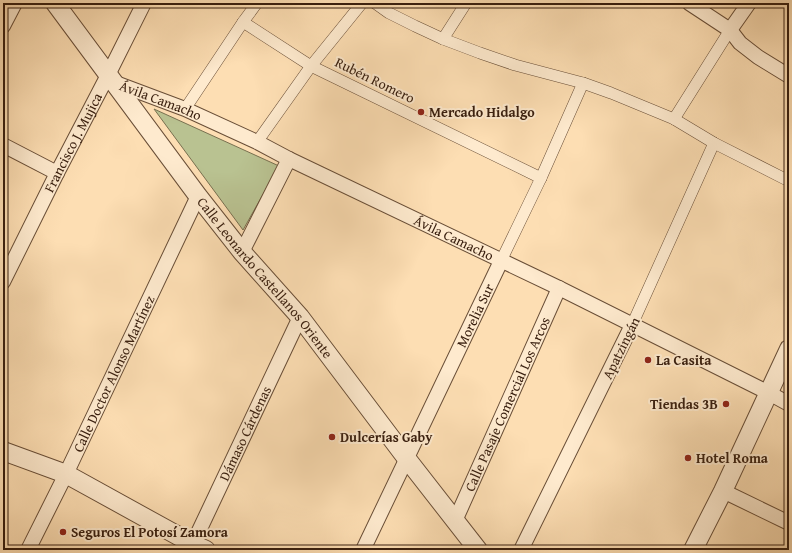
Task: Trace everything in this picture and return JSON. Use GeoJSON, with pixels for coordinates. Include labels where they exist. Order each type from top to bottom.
{"type":"FeatureCollection","features":[{"type":"Feature","properties":{"kind":"street"},"geometry":{"type":"LineString","coordinates":[[3,26],[14,3]]}},
{"type":"Feature","properties":{"kind":"street","name":"Calle Leonardo Castellanos Oriente"},"geometry":{"type":"LineString","coordinates":[[55,3],[198,196],[242,252],[300,317],[478,550]]}},
{"type":"Feature","properties":{"kind":"street","name":"Francisco J. Mujica"},"geometry":{"type":"LineString","coordinates":[[3,282],[57,173],[110,78],[144,3]]}},
{"type":"Feature","properties":{"kind":"street"},"geometry":{"type":"LineString","coordinates":[[185,109],[257,3]]}},
{"type":"Feature","properties":{"kind":"street"},"geometry":{"type":"LineString","coordinates":[[256,142],[311,66],[362,3]]}},
{"type":"Feature","properties":{"kind":"street"},"geometry":{"type":"LineString","coordinates":[[374,3],[389,13],[443,39],[480,53],[611,93],[674,119],[714,142],[789,181]]}},
{"type":"Feature","properties":{"kind":"street"},"geometry":{"type":"LineString","coordinates":[[443,39],[466,3]]}},
{"type":"Feature","properties":{"kind":"street"},"geometry":{"type":"LineString","coordinates":[[689,3],[730,30],[740,43],[758,58],[789,76]]}},
{"type":"Feature","properties":{"kind":"street"},"geometry":{"type":"LineString","coordinates":[[674,119],[730,30],[749,3]]}},
{"type":"Feature","properties":{"kind":"street","name":"Rubén Romero"},"geometry":{"type":"LineString","coordinates":[[243,22],[311,66],[540,178]]}},
{"type":"Feature","properties":{"kind":"street","name":"Ávila Camacho"},"geometry":{"type":"LineString","coordinates":[[110,78],[185,109],[256,142],[559,288],[789,404]]}},
{"type":"Feature","properties":{"kind":"street","name":"Morelia Sur"},"geometry":{"type":"LineString","coordinates":[[363,550],[540,178],[582,83]]}},
{"type":"Feature","properties":{"kind":"street","name":"Apatzingán"},"geometry":{"type":"LineString","coordinates":[[521,550],[632,324],[714,142]]}},
{"type":"Feature","properties":{"kind":"street"},"geometry":{"type":"LineString","coordinates":[[3,145],[57,173]]}},
{"type":"Feature","properties":{"kind":"street"},"geometry":{"type":"LineString","coordinates":[[242,252],[289,159]]}},
{"type":"Feature","properties":{"kind":"street","name":"Calle Doctor Alonso Martínez"},"geometry":{"type":"LineString","coordinates":[[28,550],[66,474],[198,196]]}},
{"type":"Feature","properties":{"kind":"street","name":"Calle Pasaje Comercial Los Arcos"},"geometry":{"type":"LineString","coordinates":[[455,521],[559,288]]}},
{"type":"Feature","properties":{"kind":"street","name":"Dámaso Cárdenas"},"geometry":{"type":"LineString","coordinates":[[197,548],[300,317]]}},
{"type":"Feature","properties":{"kind":"street"},"geometry":{"type":"LineString","coordinates":[[693,550],[723,492],[789,349]]}},
{"type":"Feature","properties":{"kind":"street"},"geometry":{"type":"LineString","coordinates":[[3,451],[66,474],[197,548]]}},
{"type":"Feature","properties":{"kind":"street"},"geometry":{"type":"LineString","coordinates":[[723,492],[789,523]]}},
{"type":"Feature","properties":{"kind":"green space"},"geometry":{"type":"Polygon","coordinates":[[[154,109],[279,166],[243,230],[154,109]]]}},
{"type":"Feature","properties":{"kind":"place","name":"Mercado Hidalgo"},"geometry":{"type":"Point","coordinates":[421,112]}},
{"type":"Feature","properties":{"kind":"place","name":"La Casita"},"geometry":{"type":"Point","coordinates":[648,360]}},
{"type":"Feature","properties":{"kind":"place","name":"Tiendas 3B"},"geometry":{"type":"Point","coordinates":[726,404]}},
{"type":"Feature","properties":{"kind":"place","name":"Dulcerías Gaby"},"geometry":{"type":"Point","coordinates":[332,437]}},
{"type":"Feature","properties":{"kind":"place","name":"Hotel Roma"},"geometry":{"type":"Point","coordinates":[688,458]}},
{"type":"Feature","properties":{"kind":"place","name":"Seguros El Potosí Zamora"},"geometry":{"type":"Point","coordinates":[63,532]}}]}
